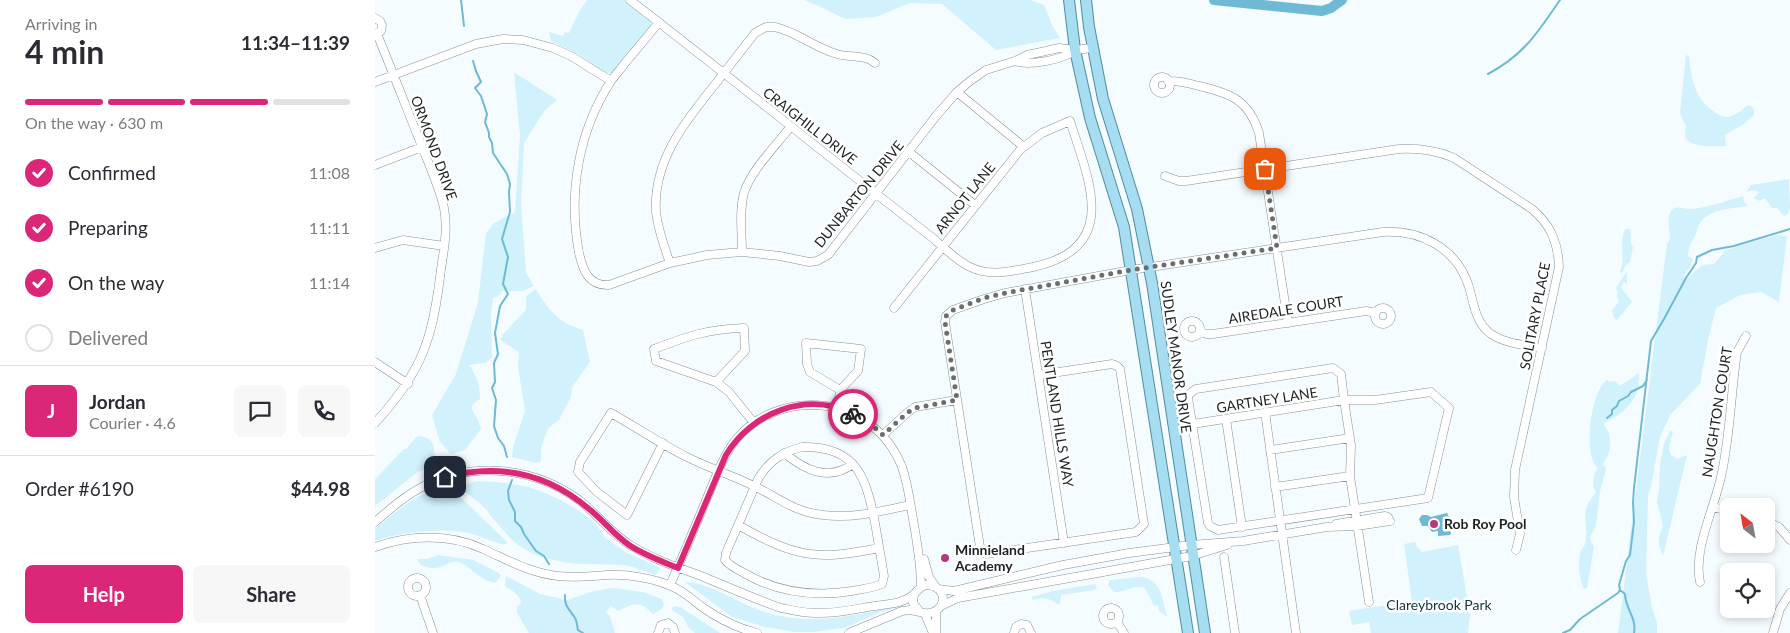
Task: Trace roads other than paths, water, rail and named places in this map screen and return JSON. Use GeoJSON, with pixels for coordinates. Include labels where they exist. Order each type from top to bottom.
{"type":"FeatureCollection","features":[{"type":"Feature","properties":{"kind":"main road"},"geometry":{"type":"LineString","coordinates":[[1069,0],[1075,50],[1090,118],[1124,227],[1188,633]]}},
{"type":"Feature","properties":{"kind":"main road","name":"SUDLEY MANOR DRIVE"},"geometry":{"type":"LineString","coordinates":[[1086,0],[1092,48],[1103,99],[1137,209],[1149,267],[1205,633]]}},
{"type":"Feature","properties":{"kind":"street","name":"CRAIGHILL DRIVE"},"geometry":{"type":"LineString","coordinates":[[630,0],[968,266],[988,272],[999,273],[1049,263],[1074,249],[1080,242],[1089,225],[1093,200],[1071,121]]}},
{"type":"Feature","properties":{"kind":"street","name":"ORMOND DRIVE"},"geometry":{"type":"LineString","coordinates":[[375,18],[382,25],[381,30],[376,34],[394,74],[422,147],[441,198],[445,218],[438,298],[429,339],[421,360],[408,384],[375,423]]}},
{"type":"Feature","properties":{"kind":"street","name":"DUNBARTON DRIVE"},"geometry":{"type":"LineString","coordinates":[[659,22],[611,80],[590,123],[579,159],[574,208],[575,229],[582,268],[593,282],[609,285],[670,263],[707,255],[742,252],[780,256],[809,262],[823,259],[957,92],[986,70],[1015,61],[1022,56],[1059,48]]}},
{"type":"Feature","properties":{"kind":"street"},"geometry":{"type":"LineString","coordinates":[[670,263],[656,212],[657,193],[663,164],[682,126],[755,33],[761,29],[771,27],[780,28],[833,53],[849,57],[868,58],[875,63]]}},
{"type":"Feature","properties":{"kind":"street"},"geometry":{"type":"LineString","coordinates":[[375,82],[476,44],[503,39],[523,40],[553,48],[571,56],[611,80]]}},
{"type":"Feature","properties":{"kind":"street","name":"DUNBARTON DRIVE"},"geometry":{"type":"LineString","coordinates":[[1045,51],[1046,47],[1054,46],[1075,50],[1092,48]]}},
{"type":"Feature","properties":{"kind":"street","name":"DUNBARTON DRIVE"},"geometry":{"type":"LineString","coordinates":[[1015,61],[1022,63],[1065,57],[1075,50]]}},
{"type":"Feature","properties":{"kind":"street"},"geometry":{"type":"LineString","coordinates":[[1168,81],[1179,81],[1219,90],[1236,98],[1252,115],[1256,124],[1265,169],[1288,323]]}},
{"type":"Feature","properties":{"kind":"street"},"geometry":{"type":"LineString","coordinates":[[957,92],[1024,147]]}},
{"type":"Feature","properties":{"kind":"street","name":"ARNOT LANE"},"geometry":{"type":"LineString","coordinates":[[894,308],[975,205],[1024,147],[1042,133],[1071,121]]}},
{"type":"Feature","properties":{"kind":"street"},"geometry":{"type":"LineString","coordinates":[[742,252],[744,193],[754,174],[791,126]]}},
{"type":"Feature","properties":{"kind":"street"},"geometry":{"type":"LineString","coordinates":[[375,165],[422,147]]}},
{"type":"Feature","properties":{"kind":"street","name":"SOLITARY PLACE"},"geometry":{"type":"LineString","coordinates":[[1165,176],[1187,181],[1411,148],[1442,153],[1468,166],[1533,209],[1546,222],[1555,239],[1559,257],[1558,275],[1515,470],[1514,497],[1519,534],[1515,550]]}},
{"type":"Feature","properties":{"kind":"street"},"geometry":{"type":"LineString","coordinates":[[909,152],[975,205]]}},
{"type":"Feature","properties":{"kind":"street"},"geometry":{"type":"LineString","coordinates":[[1039,375],[1108,364],[1117,366],[1121,372],[1144,521],[1141,528],[1136,532],[989,554],[983,553],[980,547],[945,322],[946,316],[960,307],[984,298],[1149,267],[1383,232],[1404,232],[1422,237],[1439,246],[1459,266],[1468,284],[1476,314],[1486,329],[1507,342],[1542,348]]}},
{"type":"Feature","properties":{"kind":"street"},"geometry":{"type":"LineString","coordinates":[[375,248],[403,240],[444,246]]}},
{"type":"Feature","properties":{"kind":"street","name":"PENTLAND HILLS WAY"},"geometry":{"type":"LineString","coordinates":[[1025,289],[1064,543]]}},
{"type":"Feature","properties":{"kind":"street","name":"AIREDALE COURT"},"geometry":{"type":"LineString","coordinates":[[1200,331],[1206,334],[1213,334],[1365,311],[1376,313]]}},
{"type":"Feature","properties":{"kind":"street"},"geometry":{"type":"LineString","coordinates":[[716,382],[745,351],[744,328],[719,329],[693,334],[654,349],[656,361],[716,382],[729,392],[753,423]]}},
{"type":"Feature","properties":{"kind":"street","name":"NAUGHTON COURT"},"geometry":{"type":"LineString","coordinates":[[1700,582],[1698,573],[1699,557],[1724,458],[1737,352],[1746,336]]}},
{"type":"Feature","properties":{"kind":"street"},"geometry":{"type":"LineString","coordinates":[[838,408],[840,390],[858,370],[861,349],[806,343],[807,364],[810,372],[840,390]]}},
{"type":"Feature","properties":{"kind":"street"},"geometry":{"type":"LineString","coordinates":[[375,362],[408,384]]}},
{"type":"Feature","properties":{"kind":"street"},"geometry":{"type":"LineString","coordinates":[[1355,510],[1218,530],[1210,526],[1188,398],[1189,394],[1196,389],[1333,368],[1341,374],[1350,438],[1350,476],[1369,602]]}},
{"type":"Feature","properties":{"kind":"street","name":"GARTNEY LANE"},"geometry":{"type":"LineString","coordinates":[[1193,424],[1344,400],[1375,400],[1431,392],[1449,408],[1428,498],[1355,510]]}},
{"type":"Feature","properties":{"kind":"street"},"geometry":{"type":"LineString","coordinates":[[883,435],[915,408],[957,400]]}},
{"type":"Feature","properties":{"kind":"street"},"geometry":{"type":"LineString","coordinates":[[671,585],[719,471],[732,445],[740,435],[753,423],[779,410],[804,405],[821,405],[838,408],[861,418],[883,435],[893,448],[902,468],[910,505],[921,570],[921,586]]}},
{"type":"Feature","properties":{"kind":"street"},"geometry":{"type":"LineString","coordinates":[[1265,412],[1296,633]]}},
{"type":"Feature","properties":{"kind":"street"},"geometry":{"type":"LineString","coordinates":[[663,443],[627,514],[597,492],[579,472],[581,462],[611,413],[663,443],[686,457],[755,486],[787,505],[812,514],[835,516],[873,512],[910,505]]}},
{"type":"Feature","properties":{"kind":"street"},"geometry":{"type":"LineString","coordinates":[[1226,419],[1243,527]]}},
{"type":"Feature","properties":{"kind":"street"},"geometry":{"type":"LineString","coordinates":[[1270,450],[1350,438]]}},
{"type":"Feature","properties":{"kind":"street"},"geometry":{"type":"LineString","coordinates":[[802,447],[821,448],[839,453],[853,464],[864,480],[873,512],[884,576],[882,584],[828,594],[795,592],[768,585],[727,563],[725,557],[755,486],[764,469],[777,457],[784,452],[802,447]]}},
{"type":"Feature","properties":{"kind":"street"},"geometry":{"type":"LineString","coordinates":[[784,452],[800,465],[815,471],[839,472],[853,464]]}},
{"type":"Feature","properties":{"kind":"street"},"geometry":{"type":"LineString","coordinates":[[375,522],[412,493],[445,477],[473,471],[503,471],[531,476],[566,491],[591,510],[629,544],[645,554],[781,608],[804,612],[830,613],[896,603],[909,598],[921,586],[928,585],[954,591],[1063,565],[1174,547],[1191,550]]}},
{"type":"Feature","properties":{"kind":"street"},"geometry":{"type":"LineString","coordinates":[[1275,487],[1350,476]]}},
{"type":"Feature","properties":{"kind":"street"},"geometry":{"type":"LineString","coordinates":[[1713,506],[1720,508]]}},
{"type":"Feature","properties":{"kind":"street"},"geometry":{"type":"LineString","coordinates":[[849,633],[902,610],[923,613],[939,609],[958,598],[1176,558],[1191,550],[1357,523]]}},
{"type":"Feature","properties":{"kind":"street"},"geometry":{"type":"LineString","coordinates":[[738,525],[778,547],[802,554],[836,556],[879,548]]}},
{"type":"Feature","properties":{"kind":"street"},"geometry":{"type":"LineString","coordinates":[[1775,525],[1779,527],[1790,540]]}},
{"type":"Feature","properties":{"kind":"street"},"geometry":{"type":"LineString","coordinates":[[375,547],[407,539],[450,539],[481,548],[525,568],[541,573],[572,577],[618,575],[650,580],[671,585],[719,618],[735,626],[757,633]]}},
{"type":"Feature","properties":{"kind":"street"},"geometry":{"type":"LineString","coordinates":[[918,548],[929,577],[942,596],[935,633]]}},
{"type":"Feature","properties":{"kind":"street"},"geometry":{"type":"LineString","coordinates":[[1224,557],[1235,633]]}},
{"type":"Feature","properties":{"kind":"street"},"geometry":{"type":"LineString","coordinates":[[1773,633],[1780,609],[1790,593]]}},
{"type":"Feature","properties":{"kind":"street"},"geometry":{"type":"LineString","coordinates":[[914,594],[913,604],[923,613],[935,633]]}},
{"type":"Feature","properties":{"kind":"street"},"geometry":{"type":"LineString","coordinates":[[420,595],[433,633]]}},
{"type":"Feature","properties":{"kind":"street"},"geometry":{"type":"LineString","coordinates":[[1117,622],[1123,633]]}},
{"type":"Feature","properties":{"kind":"street"},"geometry":{"type":"LineString","coordinates":[[658,633],[661,625],[668,623],[673,626],[675,633]]}},
{"type":"Feature","properties":{"kind":"street"},"geometry":{"type":"LineString","coordinates":[[1014,633],[1016,627],[1021,624],[1027,625],[1031,633]]}},
{"type":"Feature","properties":{"kind":"water","name":"Rob Roy Pool"},"geometry":{"type":"Polygon","coordinates":[[[1447,513],[1450,535],[1438,536],[1438,531],[1432,532],[1428,526],[1422,526],[1419,519],[1422,515],[1431,517],[1447,513]]]}},
{"type":"Feature","properties":{"kind":"waterway"},"geometry":{"type":"LineString","coordinates":[[461,0],[464,26]]}},
{"type":"Feature","properties":{"kind":"waterway"},"geometry":{"type":"LineString","coordinates":[[1214,0],[1322,11],[1331,8],[1342,0]]}},
{"type":"Feature","properties":{"kind":"waterway"},"geometry":{"type":"LineString","coordinates":[[1488,74],[1512,59],[1529,42],[1560,0]]}},
{"type":"Feature","properties":{"kind":"waterway"},"geometry":{"type":"LineString","coordinates":[[473,61],[481,82],[475,88],[481,96],[487,114],[485,122],[492,143],[493,153],[507,174],[510,184],[510,212],[502,239],[508,257],[503,284],[508,294],[500,306],[495,333],[498,354],[494,363],[495,382],[492,388],[496,400],[494,426],[507,457]]}},
{"type":"Feature","properties":{"kind":"waterway"},"geometry":{"type":"LineString","coordinates":[[1634,633],[1634,623],[1625,594],[1620,590],[1619,585],[1626,561],[1630,555],[1634,522],[1634,488],[1651,341],[1696,263],[1697,257],[1712,250],[1734,246],[1790,229]]}},
{"type":"Feature","properties":{"kind":"waterway"},"geometry":{"type":"LineString","coordinates":[[1607,418],[1612,414],[1612,410],[1619,401],[1643,386],[1647,380]]}},
{"type":"Feature","properties":{"kind":"waterway"},"geometry":{"type":"LineString","coordinates":[[512,480],[508,491],[509,500],[515,512],[515,521],[536,551],[544,556],[549,564]]}},
{"type":"Feature","properties":{"kind":"waterway"},"geometry":{"type":"LineString","coordinates":[[1563,633],[1570,630],[1580,619],[1620,590]]}},
{"type":"Feature","properties":{"kind":"waterway"},"geometry":{"type":"LineString","coordinates":[[565,595],[566,605],[576,619],[578,630],[583,633]]}},
{"type":"Feature","properties":{"kind":"place","name":"Rob Roy Pool"},"geometry":{"type":"Point","coordinates":[1434,524]}},
{"type":"Feature","properties":{"kind":"place","name":"Minnieland Academy"},"geometry":{"type":"Point","coordinates":[945,558]}},
{"type":"Feature","properties":{"kind":"park label","name":"Clareybrook Park"},"geometry":{"type":"Point","coordinates":[1439,605]}}]}
